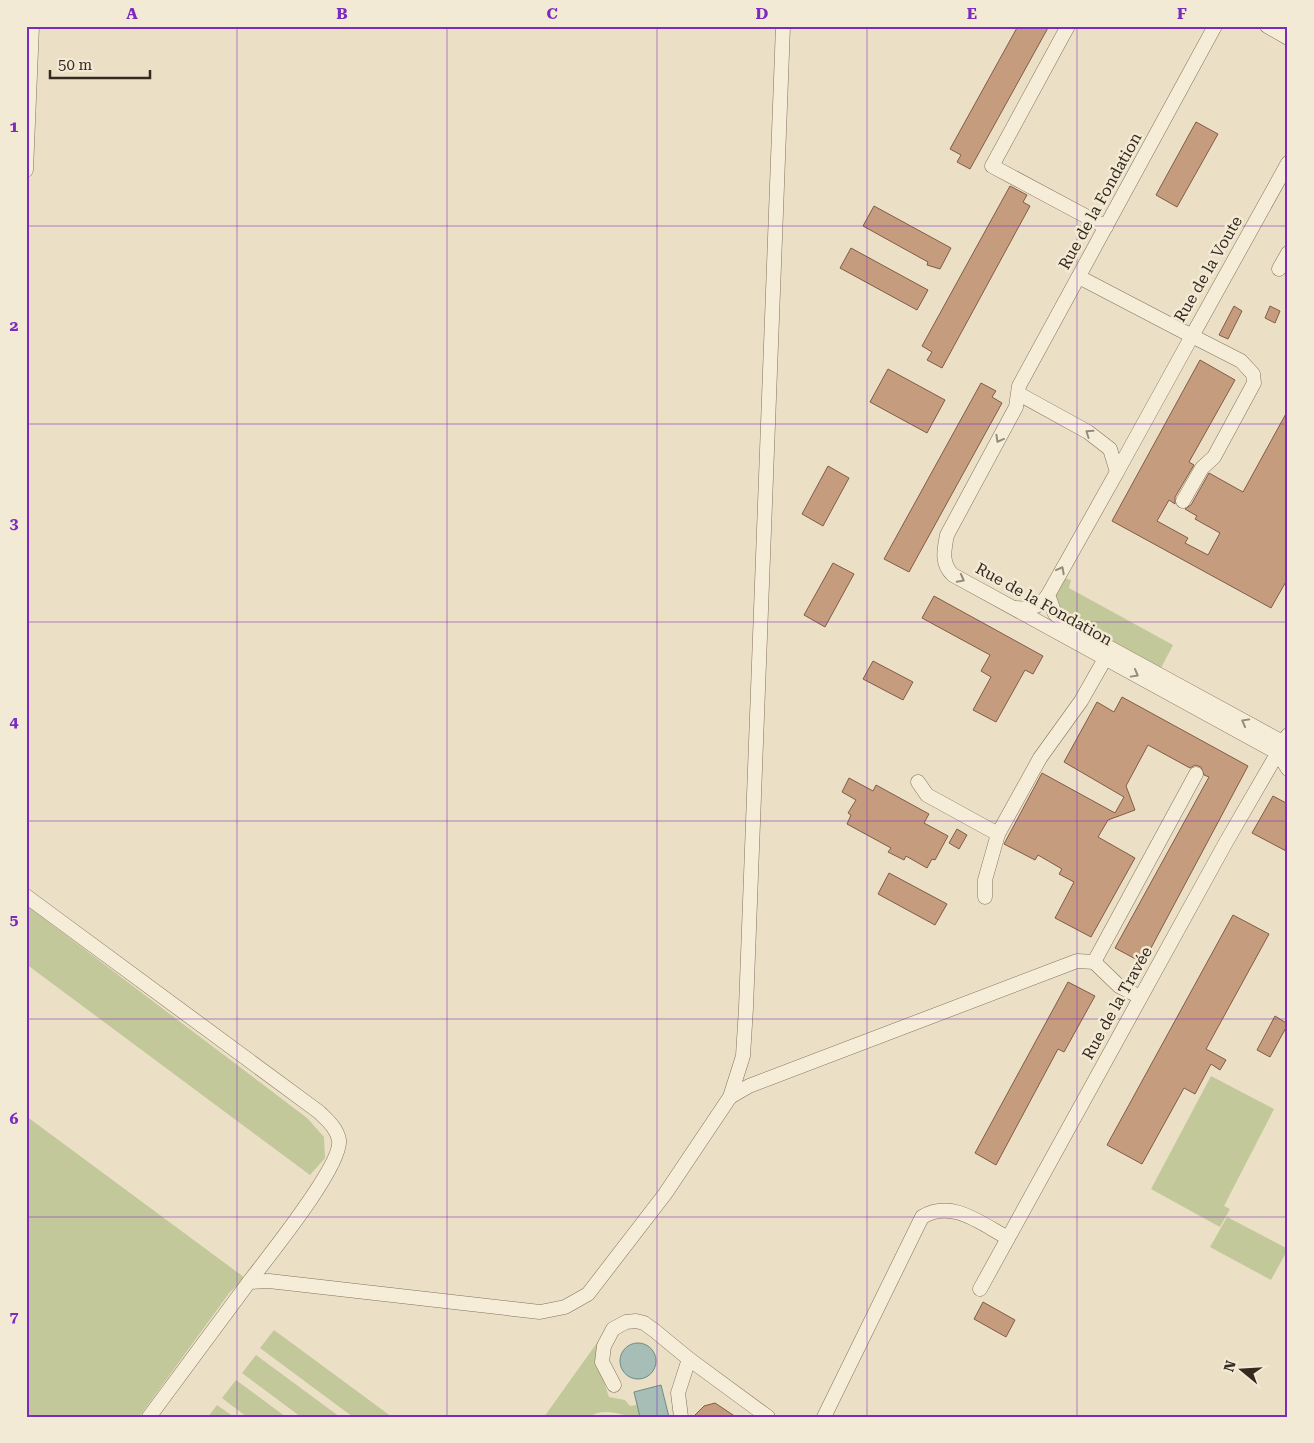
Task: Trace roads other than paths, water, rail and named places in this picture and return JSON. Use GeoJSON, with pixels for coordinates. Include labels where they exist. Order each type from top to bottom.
{"type":"FeatureCollection","features":[{"type":"Feature","properties":{"kind":"lane"},"geometry":{"type":"LineString","coordinates":[[26,170],[32,26]]}},
{"type":"Feature","properties":{"kind":"lane"},"geometry":{"type":"LineString","coordinates":[[249,1282],[269,1281],[540,1312],[565,1306],[588,1294],[665,1194],[730,1097],[743,1056],[746,1008],[783,26]]}},
{"type":"Feature","properties":{"kind":"lane"},"geometry":{"type":"LineString","coordinates":[[1068,26],[992,166],[1106,227]]}},
{"type":"Feature","properties":{"kind":"lane","name":"Rue de la Fondation"},"geometry":{"type":"LineString","coordinates":[[1215,26],[1019,386],[1016,408],[947,535],[943,554],[948,570],[953,575],[1014,608],[1108,653],[1284,744],[1288,769]]}},
{"type":"Feature","properties":{"kind":"lane"},"geometry":{"type":"LineString","coordinates":[[1268,26],[1288,38]]}},
{"type":"Feature","properties":{"kind":"lane","name":"Rue de la Voute"},"geometry":{"type":"LineString","coordinates":[[1079,277],[1192,336],[1284,177],[1288,163]]}},
{"type":"Feature","properties":{"kind":"lane"},"geometry":{"type":"LineString","coordinates":[[1279,269],[1288,253]]}},
{"type":"Feature","properties":{"kind":"lane"},"geometry":{"type":"LineString","coordinates":[[1184,501],[1202,468],[1214,457],[1254,383],[1253,374],[1241,361],[1192,336]]}},
{"type":"Feature","properties":{"kind":"lane","name":"Rue de la Fondation"},"geometry":{"type":"LineString","coordinates":[[1108,653],[1060,619],[1050,605],[1048,595],[1192,336]]}},
{"type":"Feature","properties":{"kind":"lane"},"geometry":{"type":"LineString","coordinates":[[1019,394],[1088,432],[1110,449],[1117,472]]}},
{"type":"Feature","properties":{"kind":"lane"},"geometry":{"type":"LineString","coordinates":[[1014,608],[1033,608],[1040,605],[1048,595]]}},
{"type":"Feature","properties":{"kind":"lane"},"geometry":{"type":"LineString","coordinates":[[985,897],[985,880],[998,834],[1040,758],[1081,701],[1108,653]]}},
{"type":"Feature","properties":{"kind":"lane","name":"Rue de la Travée"},"geometry":{"type":"LineString","coordinates":[[980,1289],[1140,998],[1284,744]]}},
{"type":"Feature","properties":{"kind":"lane"},"geometry":{"type":"LineString","coordinates":[[1094,962],[1196,774]]}},
{"type":"Feature","properties":{"kind":"lane"},"geometry":{"type":"LineString","coordinates":[[918,782],[927,795],[998,834]]}},
{"type":"Feature","properties":{"kind":"lane"},"geometry":{"type":"LineString","coordinates":[[26,896],[318,1112],[337,1133],[338,1150],[327,1175],[149,1417]]}},
{"type":"Feature","properties":{"kind":"lane"},"geometry":{"type":"LineString","coordinates":[[730,1097],[750,1086],[1078,961],[1094,962],[1120,986],[1140,998]]}},
{"type":"Feature","properties":{"kind":"lane"},"geometry":{"type":"LineString","coordinates":[[824,1417],[922,1217],[941,1209],[955,1211],[1008,1238]]}},
{"type":"Feature","properties":{"kind":"lane"},"geometry":{"type":"LineString","coordinates":[[614,1385],[602,1362],[604,1346],[613,1329],[626,1322],[636,1321],[644,1323],[689,1359],[768,1417]]}},
{"type":"Feature","properties":{"kind":"lane"},"geometry":{"type":"LineString","coordinates":[[682,1417],[678,1393],[689,1359]]}},
{"type":"Feature","properties":{"kind":"water"},"geometry":{"type":"Polygon","coordinates":[[[638,1343],[650,1349],[656,1361],[650,1373],[638,1379],[626,1373],[620,1361],[626,1349],[638,1343]]]}},
{"type":"Feature","properties":{"kind":"water"},"geometry":{"type":"Polygon","coordinates":[[[661,1385],[669,1417],[640,1417],[634,1392],[661,1385]]]}}]}
